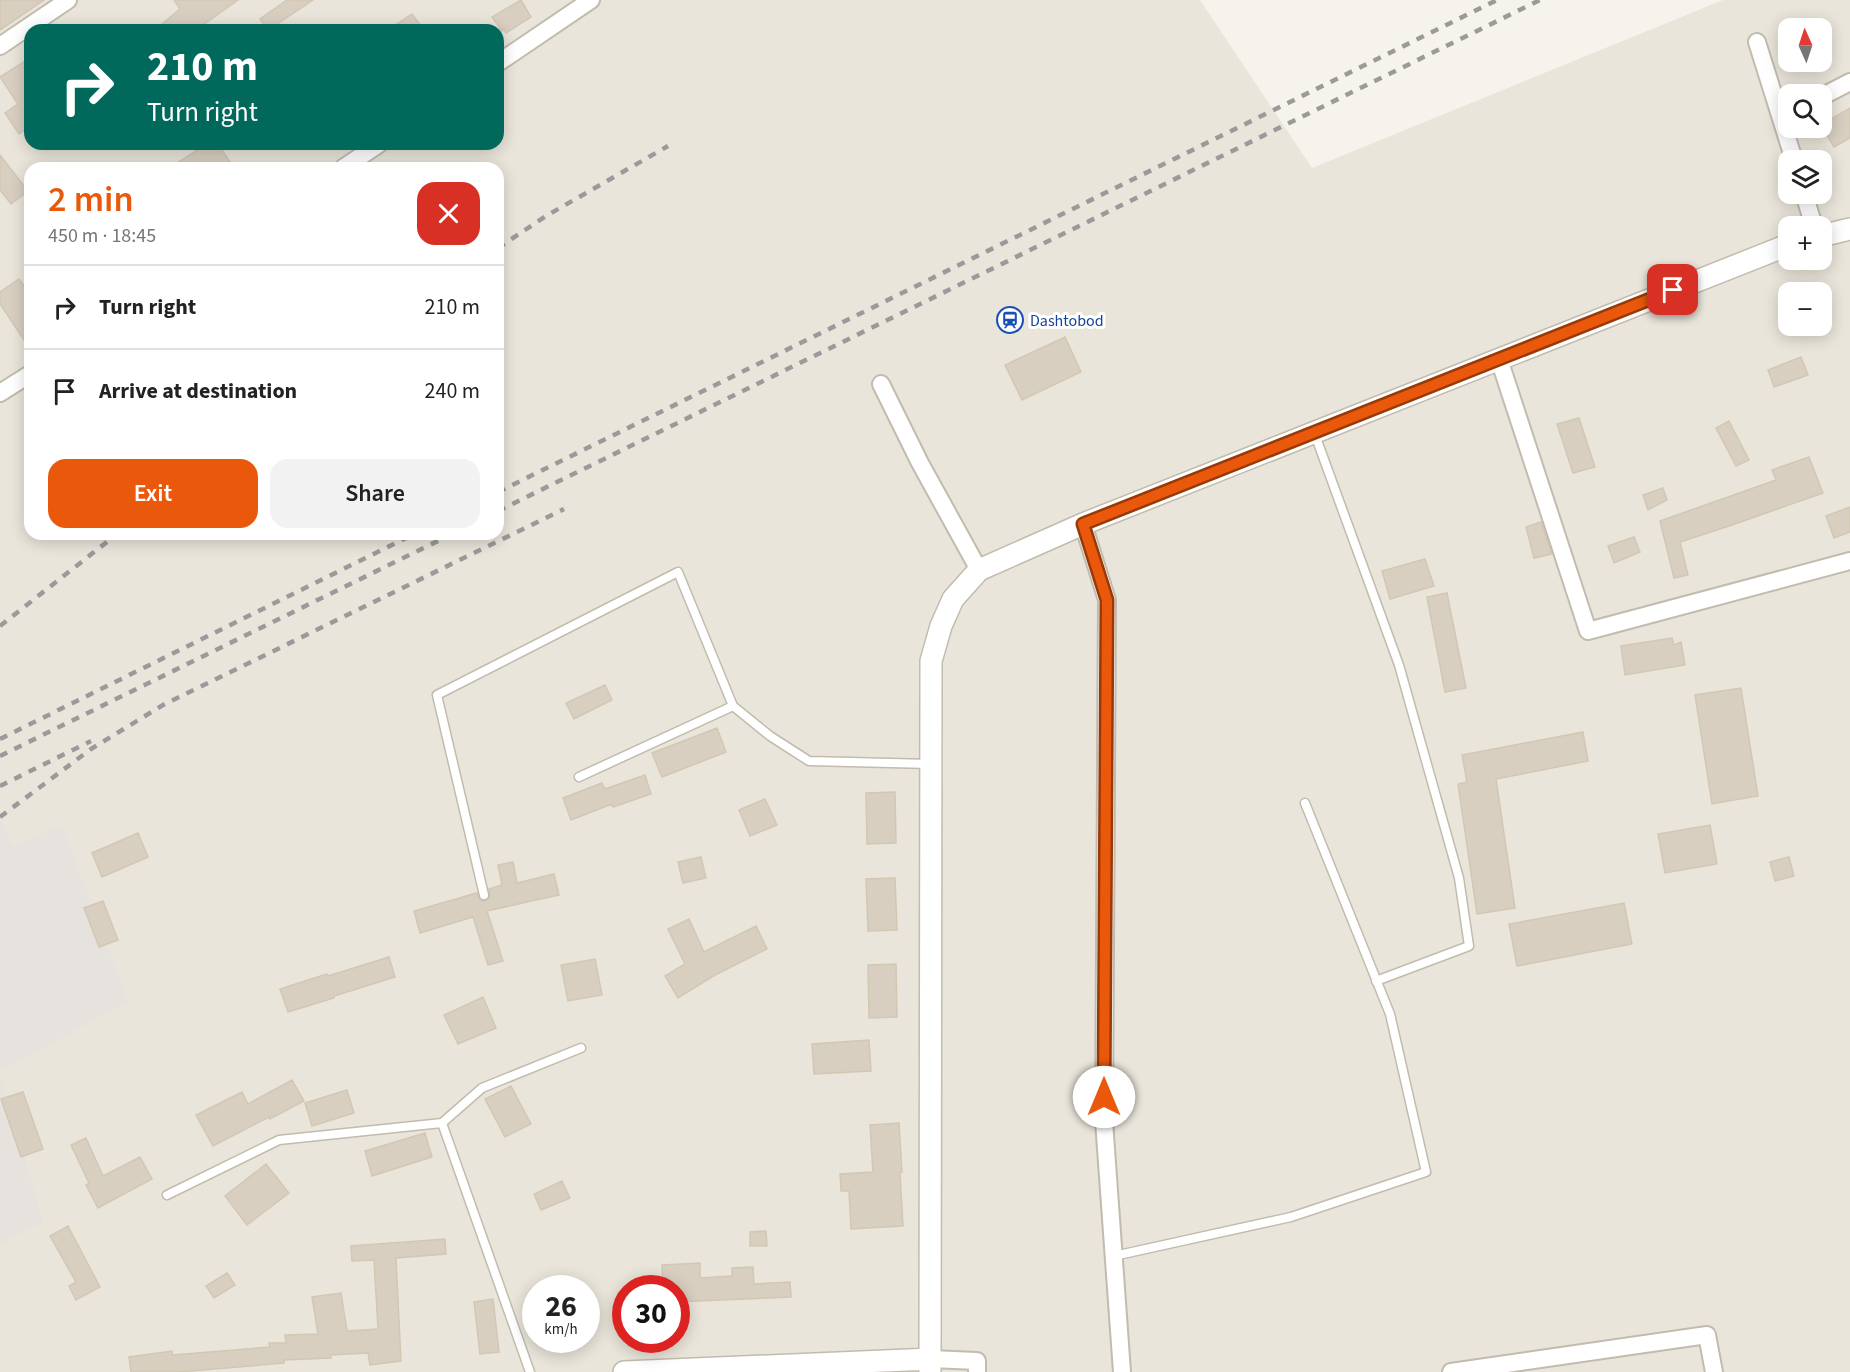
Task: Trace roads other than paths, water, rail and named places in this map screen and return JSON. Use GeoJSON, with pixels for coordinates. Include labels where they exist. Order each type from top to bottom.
{"type":"FeatureCollection","features":[{"type":"Feature","properties":{"kind":"street"},"geometry":{"type":"LineString","coordinates":[[33,24],[68,0]]}},
{"type":"Feature","properties":{"kind":"street"},"geometry":{"type":"LineString","coordinates":[[504,59],[591,0]]}},
{"type":"Feature","properties":{"kind":"street"},"geometry":{"type":"LineString","coordinates":[[0,46],[24,30]]}},
{"type":"Feature","properties":{"kind":"street"},"geometry":{"type":"LineString","coordinates":[[1756,42],[1778,100]]}},
{"type":"Feature","properties":{"kind":"street"},"geometry":{"type":"LineString","coordinates":[[1832,91],[1850,82]]}},
{"type":"Feature","properties":{"kind":"street"},"geometry":{"type":"LineString","coordinates":[[352,162],[370,150]]}},
{"type":"Feature","properties":{"kind":"street"},"geometry":{"type":"LineString","coordinates":[[1832,233],[1850,229]]}},
{"type":"Feature","properties":{"kind":"street"},"geometry":{"type":"LineString","coordinates":[[931,1365],[931,661],[941,626],[953,599],[979,570],[1083,524],[1778,249]]}},
{"type":"Feature","properties":{"kind":"street"},"geometry":{"type":"LineString","coordinates":[[1499,359],[1588,631],[1850,561]]}},
{"type":"Feature","properties":{"kind":"street"},"geometry":{"type":"LineString","coordinates":[[0,393],[24,378]]}},
{"type":"Feature","properties":{"kind":"street"},"geometry":{"type":"LineString","coordinates":[[881,384],[920,463],[979,570]]}},
{"type":"Feature","properties":{"kind":"street"},"geometry":{"type":"LineString","coordinates":[[1083,524],[1107,600],[1104,1121],[1122,1372]]}},
{"type":"Feature","properties":{"kind":"street"},"geometry":{"type":"LineString","coordinates":[[1451,1372],[1707,1335],[1714,1372]]}},
{"type":"Feature","properties":{"kind":"street"},"geometry":{"type":"LineString","coordinates":[[624,1372],[931,1365],[977,1361],[977,1372]]}},
{"type":"Feature","properties":{"kind":"lane"},"geometry":{"type":"LineString","coordinates":[[1314,432],[1399,665],[1459,878],[1468,945],[1376,981]]}},
{"type":"Feature","properties":{"kind":"lane"},"geometry":{"type":"LineString","coordinates":[[484,895],[437,695],[678,572],[733,706],[770,736],[809,761],[931,764]]}},
{"type":"Feature","properties":{"kind":"lane"},"geometry":{"type":"LineString","coordinates":[[579,777],[733,706]]}},
{"type":"Feature","properties":{"kind":"lane"},"geometry":{"type":"LineString","coordinates":[[1114,1256],[1291,1217],[1426,1172],[1390,1014],[1305,803]]}},
{"type":"Feature","properties":{"kind":"lane"},"geometry":{"type":"LineString","coordinates":[[167,1195],[279,1140],[442,1123],[482,1088],[581,1048]]}},
{"type":"Feature","properties":{"kind":"lane"},"geometry":{"type":"LineString","coordinates":[[442,1123],[530,1372]]}},
{"type":"Feature","properties":{"kind":"railway"},"geometry":{"type":"LineString","coordinates":[[504,489],[1497,0]]}},
{"type":"Feature","properties":{"kind":"railway"},"geometry":{"type":"LineString","coordinates":[[504,508],[1540,0]]}},
{"type":"Feature","properties":{"kind":"railway"},"geometry":{"type":"LineString","coordinates":[[504,244],[546,216],[668,146]]}},
{"type":"Feature","properties":{"kind":"railway"},"geometry":{"type":"LineString","coordinates":[[504,538],[564,509]]}},
{"type":"Feature","properties":{"kind":"railway"},"geometry":{"type":"LineString","coordinates":[[0,626],[109,540]]}},
{"type":"Feature","properties":{"kind":"railway"},"geometry":{"type":"LineString","coordinates":[[0,739],[402,540]]}},
{"type":"Feature","properties":{"kind":"railway"},"geometry":{"type":"LineString","coordinates":[[0,756],[440,540]]}},
{"type":"Feature","properties":{"kind":"railway"},"geometry":{"type":"LineString","coordinates":[[0,817],[91,749],[163,705],[501,540]]}},
{"type":"Feature","properties":{"kind":"railway"},"geometry":{"type":"LineString","coordinates":[[0,786],[91,741]]}},
{"type":"Feature","properties":{"kind":"place","name":"Dashtobod"},"geometry":{"type":"Point","coordinates":[1010,320]}}]}
